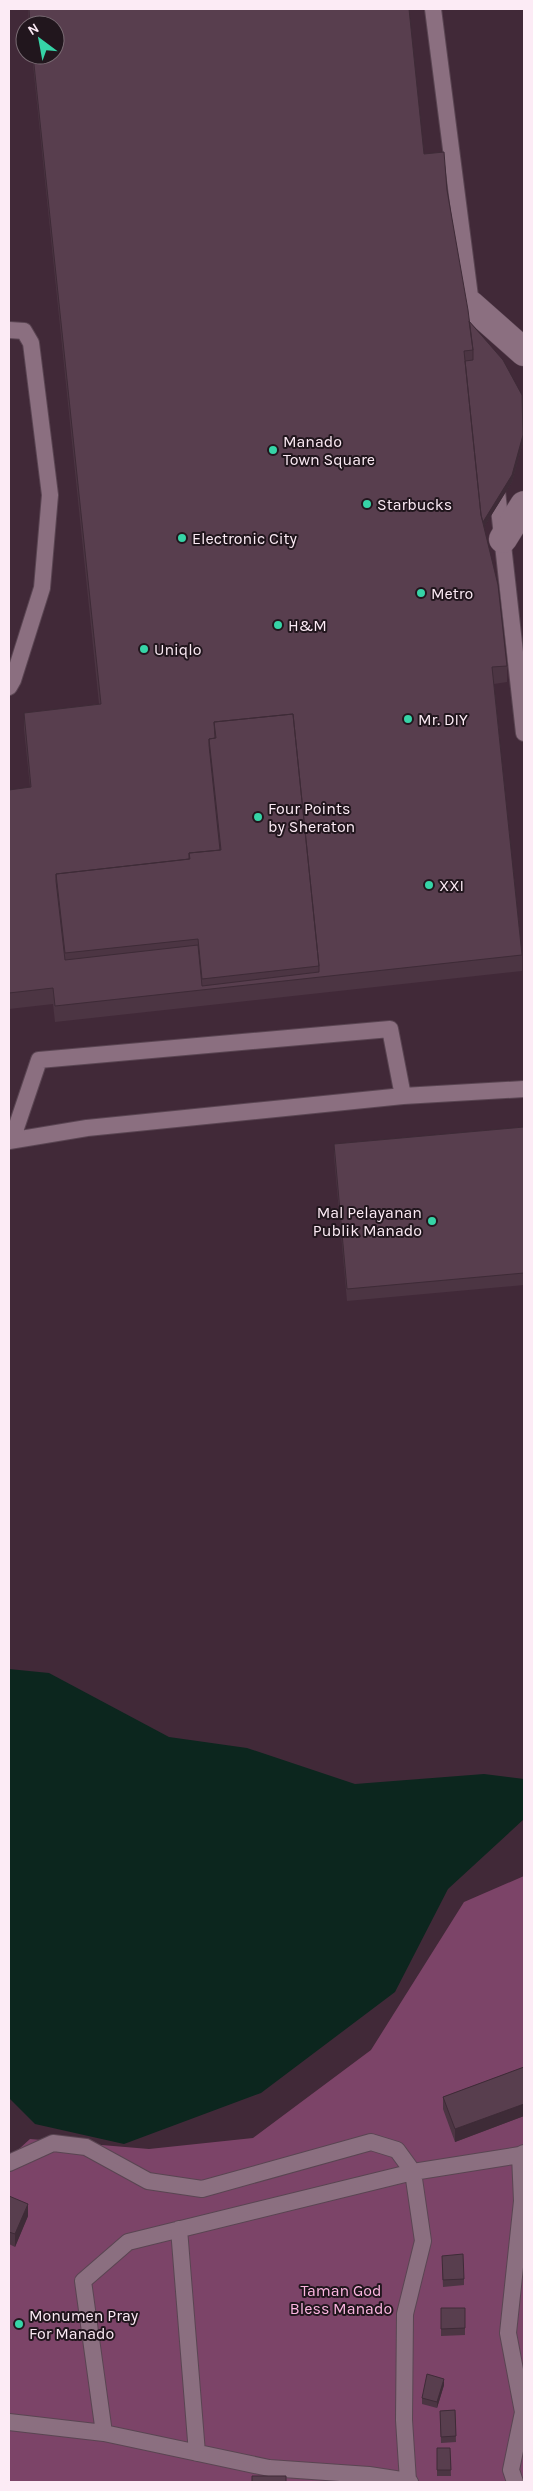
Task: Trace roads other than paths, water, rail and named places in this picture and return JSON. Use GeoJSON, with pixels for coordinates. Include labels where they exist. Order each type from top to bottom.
{"type":"FeatureCollection","features":[{"type":"Feature","properties":{"kind":"street"},"geometry":{"type":"LineString","coordinates":[[472,315],[524,352]]}},
{"type":"Feature","properties":{"kind":"street"},"geometry":{"type":"LineString","coordinates":[[503,539],[524,505]]}},
{"type":"Feature","properties":{"kind":"lane"},"geometry":{"type":"LineString","coordinates":[[433,9],[472,315]]}},
{"type":"Feature","properties":{"kind":"lane"},"geometry":{"type":"LineString","coordinates":[[9,330],[24,331],[32,343],[50,495],[42,588],[13,680],[9,687]]}},
{"type":"Feature","properties":{"kind":"lane"},"geometry":{"type":"LineString","coordinates":[[494,468],[524,734]]}},
{"type":"Feature","properties":{"kind":"lane"},"geometry":{"type":"LineString","coordinates":[[403,1096],[390,1029],[40,1060],[10,1140],[87,1128],[403,1096],[524,1089]]}},
{"type":"Feature","properties":{"kind":"lane"},"geometry":{"type":"LineString","coordinates":[[9,2163],[53,2143],[86,2147],[148,2181],[202,2189],[371,2142],[397,2150],[413,2172],[423,2241],[405,2314],[404,2420],[409,2482],[369,2475],[269,2468],[104,2433],[9,2422]]}},
{"type":"Feature","properties":{"kind":"lane"},"geometry":{"type":"LineString","coordinates":[[104,2433],[83,2281],[128,2242],[413,2172],[522,2154],[522,2201],[508,2333],[523,2412],[510,2470],[515,2482]]}},
{"type":"Feature","properties":{"kind":"lane"},"geometry":{"type":"LineString","coordinates":[[180,2229],[197,2453]]}},
{"type":"Feature","properties":{"kind":"place","name":"Manado Town Square"},"geometry":{"type":"Point","coordinates":[273,450]}},
{"type":"Feature","properties":{"kind":"place","name":"Starbucks"},"geometry":{"type":"Point","coordinates":[367,504]}},
{"type":"Feature","properties":{"kind":"place","name":"Electronic City"},"geometry":{"type":"Point","coordinates":[182,538]}},
{"type":"Feature","properties":{"kind":"place","name":"Metro"},"geometry":{"type":"Point","coordinates":[421,593]}},
{"type":"Feature","properties":{"kind":"place","name":"H&M"},"geometry":{"type":"Point","coordinates":[278,625]}},
{"type":"Feature","properties":{"kind":"place","name":"Uniqlo"},"geometry":{"type":"Point","coordinates":[144,649]}},
{"type":"Feature","properties":{"kind":"place","name":"Mr. DIY"},"geometry":{"type":"Point","coordinates":[408,719]}},
{"type":"Feature","properties":{"kind":"place","name":"Four Points by Sheraton"},"geometry":{"type":"Point","coordinates":[258,817]}},
{"type":"Feature","properties":{"kind":"place","name":"XXI"},"geometry":{"type":"Point","coordinates":[429,885]}},
{"type":"Feature","properties":{"kind":"place","name":"Mal Pelayanan Publik Manado"},"geometry":{"type":"Point","coordinates":[432,1221]}},
{"type":"Feature","properties":{"kind":"place","name":"Monumen Pray For Manado"},"geometry":{"type":"Point","coordinates":[19,2324]}},
{"type":"Feature","properties":{"kind":"park label","name":"Taman God Bless Manado"},"geometry":{"type":"Point","coordinates":[341,2299]}}]}
